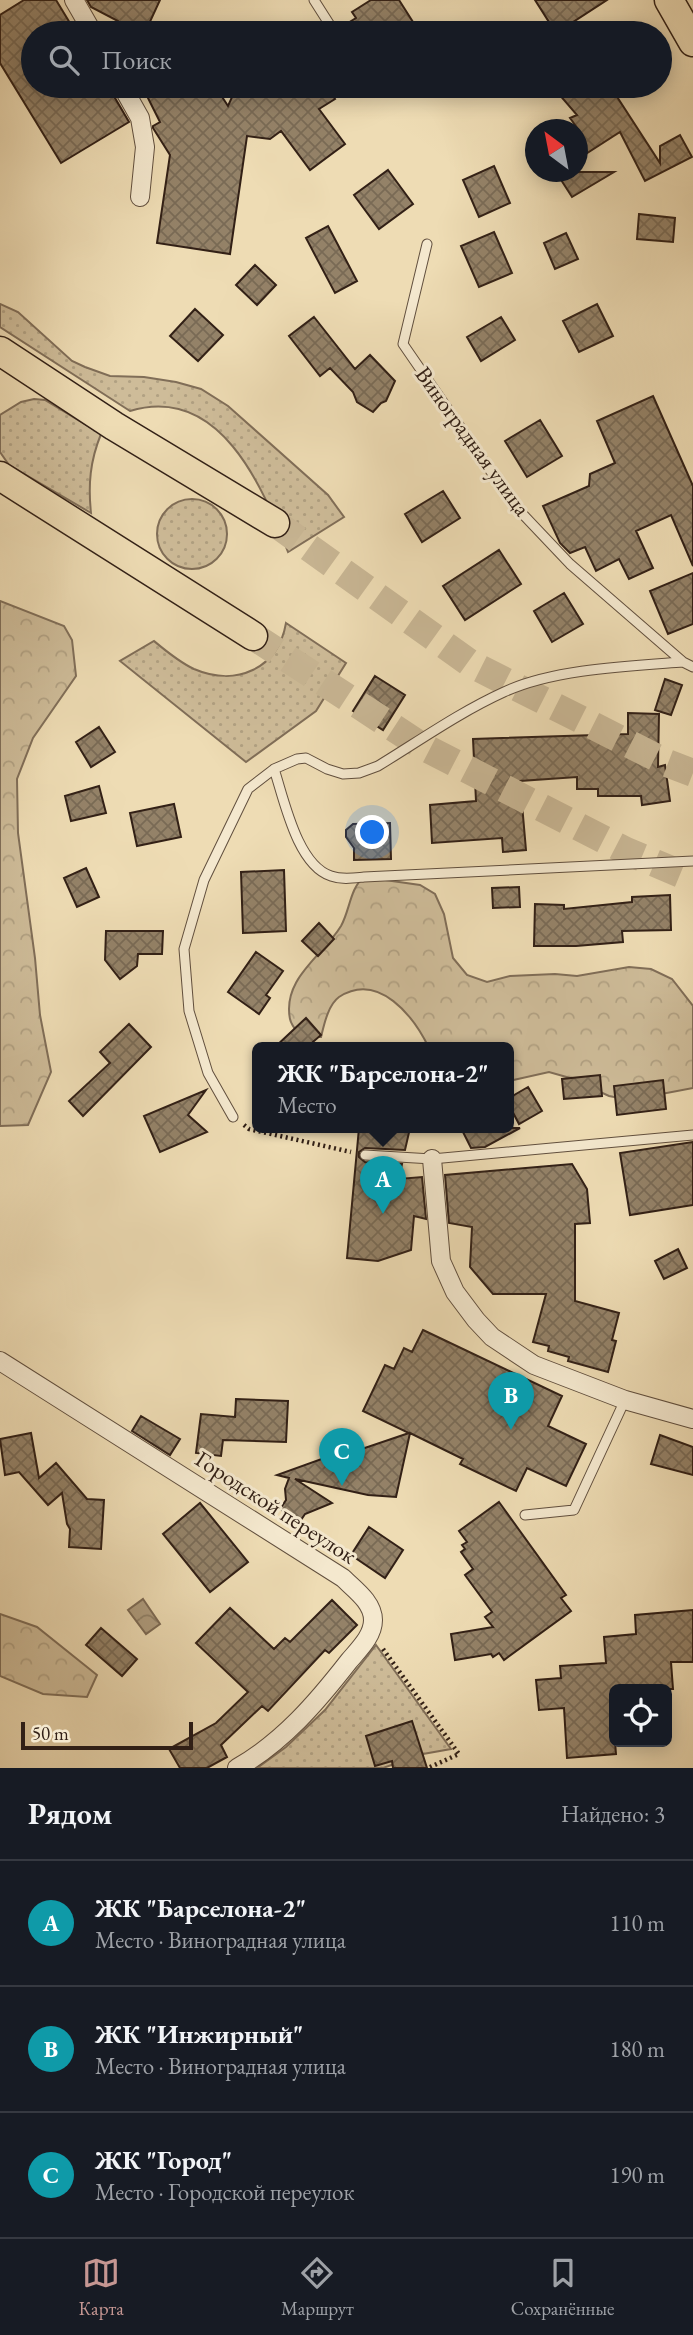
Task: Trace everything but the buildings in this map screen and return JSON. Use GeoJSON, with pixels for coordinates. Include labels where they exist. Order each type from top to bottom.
{"type":"FeatureCollection","features":[{"type":"Feature","properties":{"kind":"main road"},"geometry":{"type":"LineString","coordinates":[[669,0],[692,39]]}},
{"type":"Feature","properties":{"kind":"main road"},"geometry":{"type":"LineString","coordinates":[[0,351],[114,426],[275,523]]}},
{"type":"Feature","properties":{"kind":"main road"},"geometry":{"type":"LineString","coordinates":[[0,476],[253,636]]}},
{"type":"Feature","properties":{"kind":"street"},"geometry":{"type":"LineString","coordinates":[[74,0],[86,21]]}},
{"type":"Feature","properties":{"kind":"street"},"geometry":{"type":"LineString","coordinates":[[129,98],[140,118],[145,147],[140,197]]}},
{"type":"Feature","properties":{"kind":"street"},"geometry":{"type":"LineString","coordinates":[[432,1159],[441,1261],[455,1292],[492,1337],[534,1365],[625,1401],[693,1419]]}},
{"type":"Feature","properties":{"kind":"street","name":"Городской переулок"},"geometry":{"type":"LineString","coordinates":[[0,1361],[343,1578],[369,1604],[373,1618],[371,1633]]}},
{"type":"Feature","properties":{"kind":"street"},"geometry":{"type":"LineString","coordinates":[[237,1768],[278,1740],[317,1703],[371,1633]]}},
{"type":"Feature","properties":{"kind":"lane"},"geometry":{"type":"LineString","coordinates":[[314,0],[327,21]]}},
{"type":"Feature","properties":{"kind":"lane","name":"Виноградная улица"},"geometry":{"type":"LineString","coordinates":[[427,244],[403,344],[514,505],[570,564],[683,662],[693,667]]}},
{"type":"Feature","properties":{"kind":"lane"},"geometry":{"type":"LineString","coordinates":[[233,1117],[208,1073],[189,1011],[184,949],[204,880],[242,799],[254,782],[274,769],[306,758],[343,774],[359,773],[378,766],[504,692],[532,682],[577,673],[683,662]]}},
{"type":"Feature","properties":{"kind":"lane"},"geometry":{"type":"LineString","coordinates":[[274,769],[298,839],[309,859],[320,871],[332,876],[364,877],[693,861]]}},
{"type":"Feature","properties":{"kind":"lane"},"geometry":{"type":"LineString","coordinates":[[365,1155],[432,1159],[693,1135]]}},
{"type":"Feature","properties":{"kind":"lane"},"geometry":{"type":"LineString","coordinates":[[525,1515],[574,1510],[625,1401]]}},
{"type":"Feature","properties":{"kind":"path"},"geometry":{"type":"LineString","coordinates":[[233,1117],[252,1130]]}},
{"type":"Feature","properties":{"kind":"path"},"geometry":{"type":"LineString","coordinates":[[267,1133],[365,1155]]}},
{"type":"Feature","properties":{"kind":"path"},"geometry":{"type":"LineString","coordinates":[[371,1633],[459,1754],[428,1768]]}},
{"type":"Feature","properties":{"kind":"green space"},"geometry":{"type":"Polygon","coordinates":[[[0,304],[18,312],[72,361],[85,367],[110,376],[144,377],[201,389],[228,406],[328,495],[344,517],[288,552],[265,498],[250,471],[233,446],[212,426],[189,412],[161,407],[130,411],[0,327],[0,304]]]}},
{"type":"Feature","properties":{"kind":"green space"},"geometry":{"type":"Polygon","coordinates":[[[45,400],[101,434],[91,473],[91,513],[9,465],[0,452],[0,415],[21,402],[45,400]]]}},
{"type":"Feature","properties":{"kind":"green space"},"geometry":{"type":"Polygon","coordinates":[[[192,499],[217,509],[227,534],[217,559],[192,569],[167,559],[157,534],[167,509],[192,499]]]}},
{"type":"Feature","properties":{"kind":"green space"},"geometry":{"type":"Polygon","coordinates":[[[0,601],[64,626],[72,640],[76,676],[33,738],[17,779],[18,833],[40,1015],[51,1072],[28,1125],[0,1126],[0,601]]]}},
{"type":"Feature","properties":{"kind":"green space"},"geometry":{"type":"Polygon","coordinates":[[[286,623],[346,663],[316,711],[246,762],[120,661],[154,641],[194,669],[225,676],[239,674],[264,663],[274,652],[286,623]]]}},
{"type":"Feature","properties":{"kind":"green space"},"geometry":{"type":"Polygon","coordinates":[[[364,877],[420,885],[435,894],[444,914],[453,958],[467,975],[487,982],[510,976],[577,976],[629,967],[651,969],[672,979],[693,1006],[693,1088],[630,1100],[609,1096],[570,1078],[549,1072],[514,1080],[514,1042],[426,1042],[414,1023],[393,1001],[368,990],[354,990],[335,1001],[321,1037],[301,1037],[290,1019],[292,991],[306,968],[341,926],[359,882],[364,877]]]}},
{"type":"Feature","properties":{"kind":"green space"},"geometry":{"type":"Polygon","coordinates":[[[0,1614],[37,1627],[97,1675],[87,1697],[43,1694],[0,1676],[0,1614]]]}},
{"type":"Feature","properties":{"kind":"green space"},"geometry":{"type":"Polygon","coordinates":[[[376,1645],[451,1749],[423,1754],[383,1768],[257,1768],[286,1747],[325,1710],[376,1645]]]}},
{"type":"Feature","properties":{"kind":"water"},"geometry":{"type":"Polygon","coordinates":[[[143,1599],[160,1624],[146,1634],[128,1610],[143,1599]]]}},
{"type":"Feature","properties":{"kind":"tunnel"},"geometry":{"type":"LineString","coordinates":[[275,523],[471,664],[667,763],[693,773]]}},
{"type":"Feature","properties":{"kind":"tunnel"},"geometry":{"type":"LineString","coordinates":[[253,636],[420,745],[626,851],[693,879]]}},
{"type":"Feature","properties":{"kind":"place","name":"ЖК \"Барселона-2\""},"geometry":{"type":"Point","coordinates":[383,1214]}},
{"type":"Feature","properties":{"kind":"place","name":"ЖК \"Инжирный\""},"geometry":{"type":"Point","coordinates":[511,1430]}},
{"type":"Feature","properties":{"kind":"place","name":"ЖК \"Город\""},"geometry":{"type":"Point","coordinates":[342,1486]}}]}
